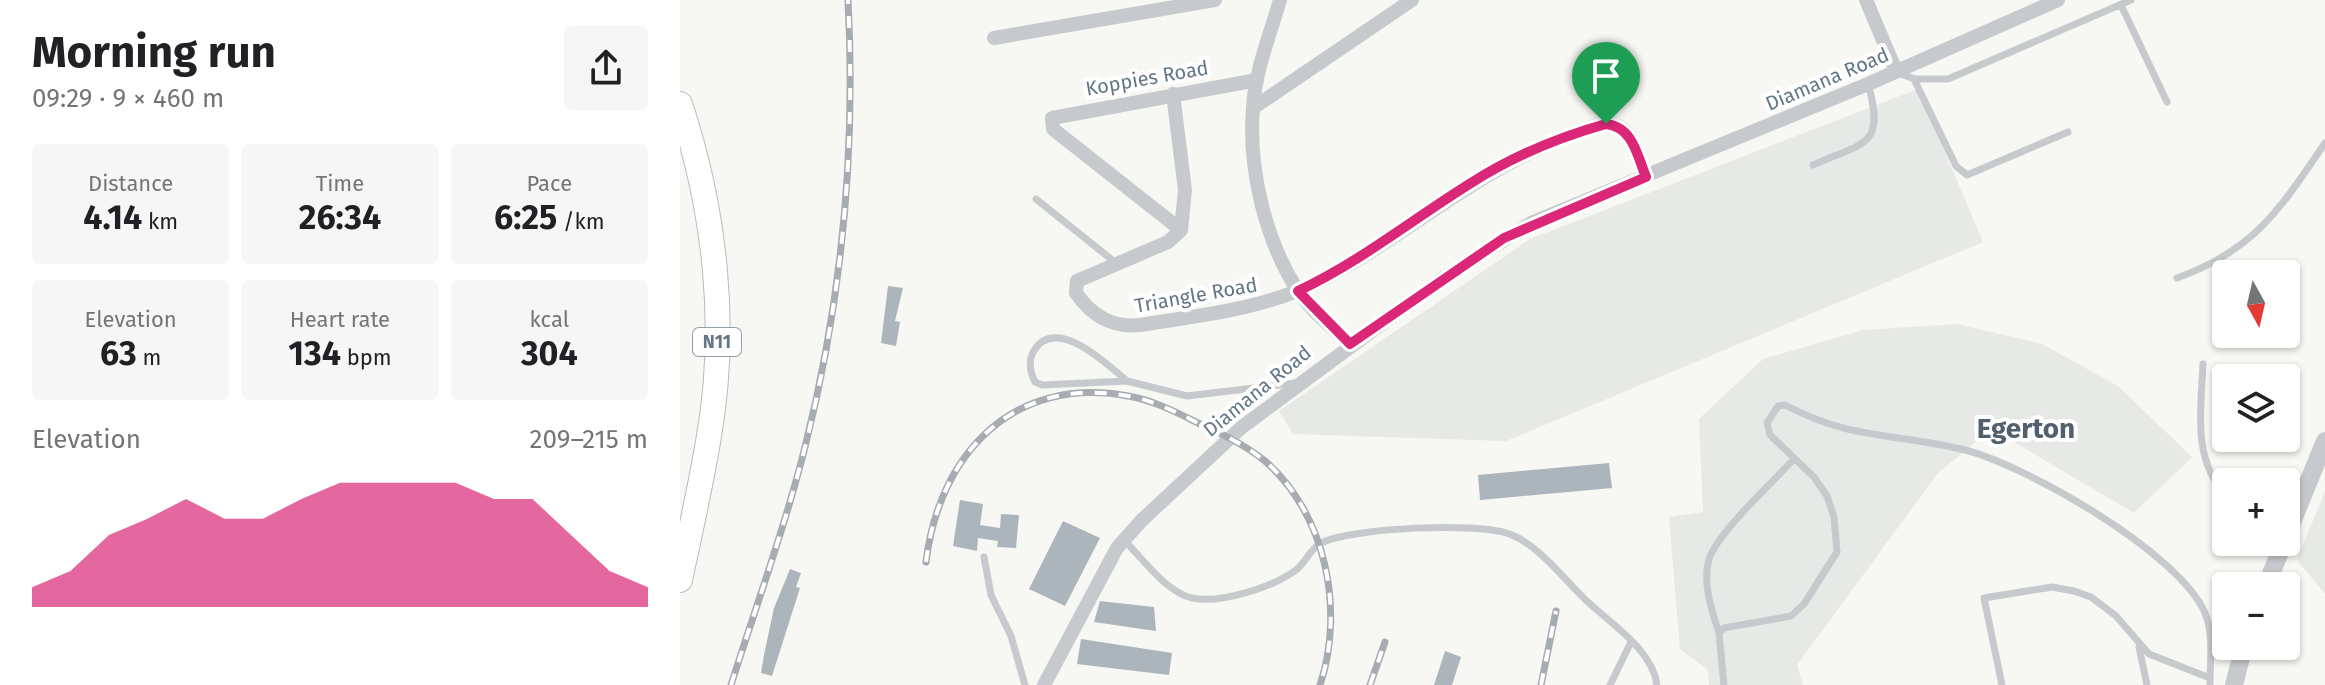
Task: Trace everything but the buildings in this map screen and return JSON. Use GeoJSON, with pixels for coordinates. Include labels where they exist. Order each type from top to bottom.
{"type":"FeatureCollection","features":[{"type":"Feature","properties":{"kind":"highway","name":"N11"},"geometry":{"type":"LineString","coordinates":[[680,104],[697,157],[712,226],[717,335],[710,434],[680,580]]}},
{"type":"Feature","properties":{"kind":"street"},"geometry":{"type":"LineString","coordinates":[[994,38],[1215,0]]}},
{"type":"Feature","properties":{"kind":"street"},"geometry":{"type":"LineString","coordinates":[[1280,0],[1257,80],[1253,108],[1254,162],[1259,187],[1281,258],[1298,291],[1350,344]]}},
{"type":"Feature","properties":{"kind":"street"},"geometry":{"type":"LineString","coordinates":[[1253,108],[1412,0]]}},
{"type":"Feature","properties":{"kind":"street"},"geometry":{"type":"LineString","coordinates":[[1866,0],[1896,71]]}},
{"type":"Feature","properties":{"kind":"street","name":"Diamana Road"},"geometry":{"type":"LineString","coordinates":[[1044,685],[1124,540],[1220,447],[1297,383],[1504,238],[2058,0]]}},
{"type":"Feature","properties":{"kind":"street","name":"Koppies Road"},"geometry":{"type":"LineString","coordinates":[[1181,230],[1050,124],[1052,118],[1059,114],[1257,80]]}},
{"type":"Feature","properties":{"kind":"street"},"geometry":{"type":"LineString","coordinates":[[1173,94],[1185,190],[1181,230]]}},
{"type":"Feature","properties":{"kind":"street"},"geometry":{"type":"LineString","coordinates":[[1298,291],[1353,261],[1473,181],[1530,151],[1586,129],[1606,124],[1623,128],[1646,177]]}},
{"type":"Feature","properties":{"kind":"street","name":"Triangle Road"},"geometry":{"type":"LineString","coordinates":[[1181,230],[1168,242],[1081,277],[1074,287],[1082,302],[1104,321],[1118,326],[1245,308],[1298,291]]}},
{"type":"Feature","properties":{"kind":"street"},"geometry":{"type":"LineString","coordinates":[[2300,497],[2325,441]]}},
{"type":"Feature","properties":{"kind":"street"},"geometry":{"type":"LineString","coordinates":[[2234,685],[2241,660]]}},
{"type":"Feature","properties":{"kind":"street"},"geometry":{"type":"LineString","coordinates":[[2245,660],[2246,685]]}},
{"type":"Feature","properties":{"kind":"lane"},"geometry":{"type":"LineString","coordinates":[[1896,71],[1914,79],[1948,79],[2131,0]]}},
{"type":"Feature","properties":{"kind":"lane"},"geometry":{"type":"LineString","coordinates":[[2121,5],[2167,102]]}},
{"type":"Feature","properties":{"kind":"lane"},"geometry":{"type":"LineString","coordinates":[[1914,79],[1956,166],[1967,175],[2068,132]]}},
{"type":"Feature","properties":{"kind":"lane"},"geometry":{"type":"LineString","coordinates":[[1813,165],[1865,142],[1872,135],[1877,120],[1868,84]]}},
{"type":"Feature","properties":{"kind":"lane"},"geometry":{"type":"LineString","coordinates":[[2177,278],[2214,264],[2248,241],[2271,219],[2325,143]]}},
{"type":"Feature","properties":{"kind":"lane"},"geometry":{"type":"LineString","coordinates":[[1036,199],[1116,263]]}},
{"type":"Feature","properties":{"kind":"lane"},"geometry":{"type":"LineString","coordinates":[[1127,381],[1087,349],[1068,340],[1054,338],[1041,342],[1032,354],[1030,373],[1035,382],[1042,385],[1127,381],[1187,396],[1297,383]]}},
{"type":"Feature","properties":{"kind":"lane"},"geometry":{"type":"LineString","coordinates":[[2203,364],[2200,443],[2212,478]]}},
{"type":"Feature","properties":{"kind":"lane"},"geometry":{"type":"LineString","coordinates":[[1719,633],[1724,628],[1791,616],[1804,604],[1837,552],[1834,517],[1827,496],[1814,477],[1770,435],[1767,423],[1778,406],[1785,405],[1843,431],[1962,449],[1998,461],[2119,528],[2183,582],[2206,615],[2210,682],[2160,660],[2138,645],[2116,616],[2091,597],[2052,587],[1987,596],[1985,608],[2002,685]]}},
{"type":"Feature","properties":{"kind":"lane"},"geometry":{"type":"LineString","coordinates":[[1724,685],[1719,633],[1708,585],[1709,558],[1727,532],[1794,459]]}},
{"type":"Feature","properties":{"kind":"lane"},"geometry":{"type":"LineString","coordinates":[[1124,540],[1174,589],[1189,598],[1204,600],[1279,580],[1299,568],[1318,544],[1340,536],[1448,527],[1500,531],[1529,546],[1631,642],[1654,669],[1657,685]]}},
{"type":"Feature","properties":{"kind":"lane"},"geometry":{"type":"LineString","coordinates":[[984,557],[991,595],[1011,636],[1025,685]]}},
{"type":"Feature","properties":{"kind":"lane"},"geometry":{"type":"LineString","coordinates":[[1610,685],[1631,642]]}},
{"type":"Feature","properties":{"kind":"lane"},"geometry":{"type":"LineString","coordinates":[[2138,645],[2147,685]]}},
{"type":"Feature","properties":{"kind":"shaded area"},"geometry":{"type":"Polygon","coordinates":[[[1918,89],[1983,242],[1506,441],[1293,434],[1279,411],[1530,239],[1918,89]]]}},
{"type":"Feature","properties":{"kind":"shaded area"},"geometry":{"type":"Polygon","coordinates":[[[1957,324],[2042,344],[2118,386],[2192,457],[2134,513],[1992,429],[1938,473],[1797,665],[1803,685],[1709,685],[1708,670],[1680,649],[1669,517],[1703,512],[1699,419],[1763,359],[1863,330],[1957,324]]]}},
{"type":"Feature","properties":{"kind":"shaded area"},"geometry":{"type":"Polygon","coordinates":[[[2325,491],[2325,594],[2297,560],[2325,491]]]}},
{"type":"Feature","properties":{"kind":"railway"},"geometry":{"type":"LineString","coordinates":[[731,685],[797,477],[828,336],[848,169],[848,0]]}},
{"type":"Feature","properties":{"kind":"railway"},"geometry":{"type":"LineString","coordinates":[[926,562],[934,523],[947,488],[965,456],[989,431],[1017,411],[1050,398],[1087,393],[1146,400],[1223,435],[1257,455],[1286,483],[1303,508],[1316,535],[1330,595],[1331,626],[1320,685]]}},
{"type":"Feature","properties":{"kind":"railway"},"geometry":{"type":"LineString","coordinates":[[1541,685],[1556,611]]}},
{"type":"Feature","properties":{"kind":"railway"},"geometry":{"type":"LineString","coordinates":[[1370,685],[1385,642]]}},
{"type":"Feature","properties":{"kind":"district","name":"Egerton"},"geometry":{"type":"Point","coordinates":[2026,428]}},
{"type":"Feature","properties":{"kind":"route"},"geometry":{"type":"LineString","coordinates":[[1606,124],[1623,128],[1628,134],[1646,177],[1531,223],[1504,238],[1350,344],[1298,291],[1353,261],[1473,181],[1530,151],[1606,124]]}}]}
